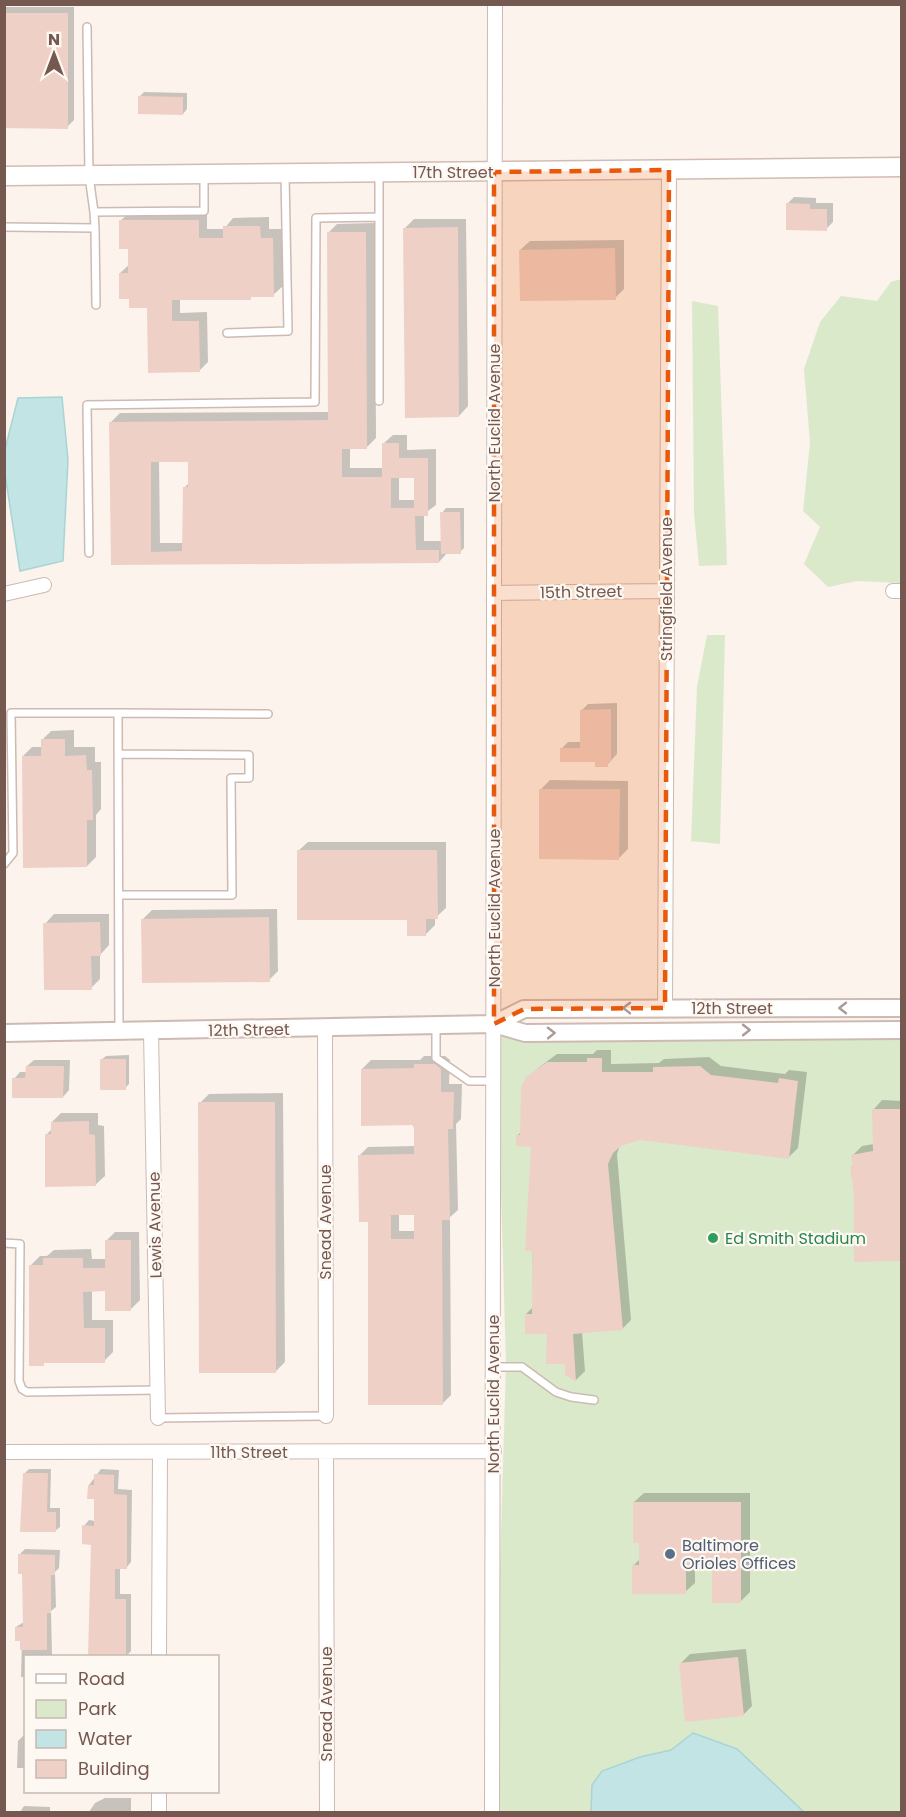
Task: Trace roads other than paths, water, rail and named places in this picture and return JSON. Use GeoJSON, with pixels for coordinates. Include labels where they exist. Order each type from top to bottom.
{"type":"FeatureCollection","features":[{"type":"Feature","properties":{"kind":"main road","name":"17th Street"},"geometry":{"type":"LineString","coordinates":[[4,176],[285,175],[902,167]]}},
{"type":"Feature","properties":{"kind":"street","name":"North Euclid Avenue"},"geometry":{"type":"LineString","coordinates":[[492,1812],[495,4]]}},
{"type":"Feature","properties":{"kind":"street","name":"Stringfield Avenue"},"geometry":{"type":"LineString","coordinates":[[665,1008],[669,170]]}},
{"type":"Feature","properties":{"kind":"street"},"geometry":{"type":"LineString","coordinates":[[4,594],[44,585]]}},
{"type":"Feature","properties":{"kind":"street","name":"15th Street"},"geometry":{"type":"LineString","coordinates":[[495,593],[666,591]]}},
{"type":"Feature","properties":{"kind":"street","name":"12th Street"},"geometry":{"type":"LineString","coordinates":[[494,1024],[524,1009],[902,1008]]}},
{"type":"Feature","properties":{"kind":"street","name":"12th Street"},"geometry":{"type":"LineString","coordinates":[[4,1033],[325,1029],[494,1024],[525,1034],[682,1030],[902,1030]]}},
{"type":"Feature","properties":{"kind":"street","name":"Snead Avenue"},"geometry":{"type":"LineString","coordinates":[[325,1029],[326,1416]]}},
{"type":"Feature","properties":{"kind":"street","name":"Lewis Avenue"},"geometry":{"type":"LineString","coordinates":[[151,1031],[158,1418]]}},
{"type":"Feature","properties":{"kind":"street","name":"11th Street"},"geometry":{"type":"LineString","coordinates":[[4,1452],[494,1451]]}},
{"type":"Feature","properties":{"kind":"street"},"geometry":{"type":"LineString","coordinates":[[159,1655],[160,1452]]}},
{"type":"Feature","properties":{"kind":"street","name":"Snead Avenue"},"geometry":{"type":"LineString","coordinates":[[326,1452],[327,1812]]}},
{"type":"Feature","properties":{"kind":"street"},"geometry":{"type":"LineString","coordinates":[[159,1793],[159,1812]]}},
{"type":"Feature","properties":{"kind":"lane"},"geometry":{"type":"LineString","coordinates":[[87,27],[90,176],[95,228],[96,304]]}},
{"type":"Feature","properties":{"kind":"lane"},"geometry":{"type":"LineString","coordinates":[[379,173],[379,401]]}},
{"type":"Feature","properties":{"kind":"lane"},"geometry":{"type":"LineString","coordinates":[[94,212],[204,211],[204,175]]}},
{"type":"Feature","properties":{"kind":"lane"},"geometry":{"type":"LineString","coordinates":[[226,333],[288,331],[285,175]]}},
{"type":"Feature","properties":{"kind":"lane"},"geometry":{"type":"LineString","coordinates":[[89,553],[87,405],[315,402],[316,218],[379,217]]}},
{"type":"Feature","properties":{"kind":"lane"},"geometry":{"type":"LineString","coordinates":[[4,227],[95,228]]}},
{"type":"Feature","properties":{"kind":"lane"},"geometry":{"type":"LineString","coordinates":[[4,864],[12,853],[11,713],[268,714]]}},
{"type":"Feature","properties":{"kind":"lane"},"geometry":{"type":"LineString","coordinates":[[118,713],[119,1032]]}},
{"type":"Feature","properties":{"kind":"lane"},"geometry":{"type":"LineString","coordinates":[[119,754],[249,755],[249,778],[231,778],[232,895],[119,895]]}},
{"type":"Feature","properties":{"kind":"lane"},"geometry":{"type":"LineString","coordinates":[[436,1026],[436,1058],[469,1081],[494,1081]]}},
{"type":"Feature","properties":{"kind":"lane"},"geometry":{"type":"LineString","coordinates":[[4,1243],[20,1244],[19,1382],[22,1389],[27,1392],[158,1390]]}},
{"type":"Feature","properties":{"kind":"lane"},"geometry":{"type":"LineString","coordinates":[[494,1367],[522,1367],[556,1392],[570,1397],[594,1400]]}},
{"type":"Feature","properties":{"kind":"lane"},"geometry":{"type":"LineString","coordinates":[[158,1418],[326,1416]]}},
{"type":"Feature","properties":{"kind":"water"},"geometry":{"type":"Polygon","coordinates":[[[62,397],[68,460],[63,561],[20,571],[4,468],[5,449],[18,398],[62,397]]]}},
{"type":"Feature","properties":{"kind":"water"},"geometry":{"type":"Polygon","coordinates":[[[693,1733],[737,1749],[804,1812],[591,1812],[592,1785],[602,1771],[640,1757],[671,1750],[693,1733]]]}},
{"type":"Feature","properties":{"kind":"place","name":"Ed Smith Stadium"},"geometry":{"type":"Point","coordinates":[713,1238]}},
{"type":"Feature","properties":{"kind":"place","name":"Baltimore Orioles Offices"},"geometry":{"type":"Point","coordinates":[670,1554]}}]}
